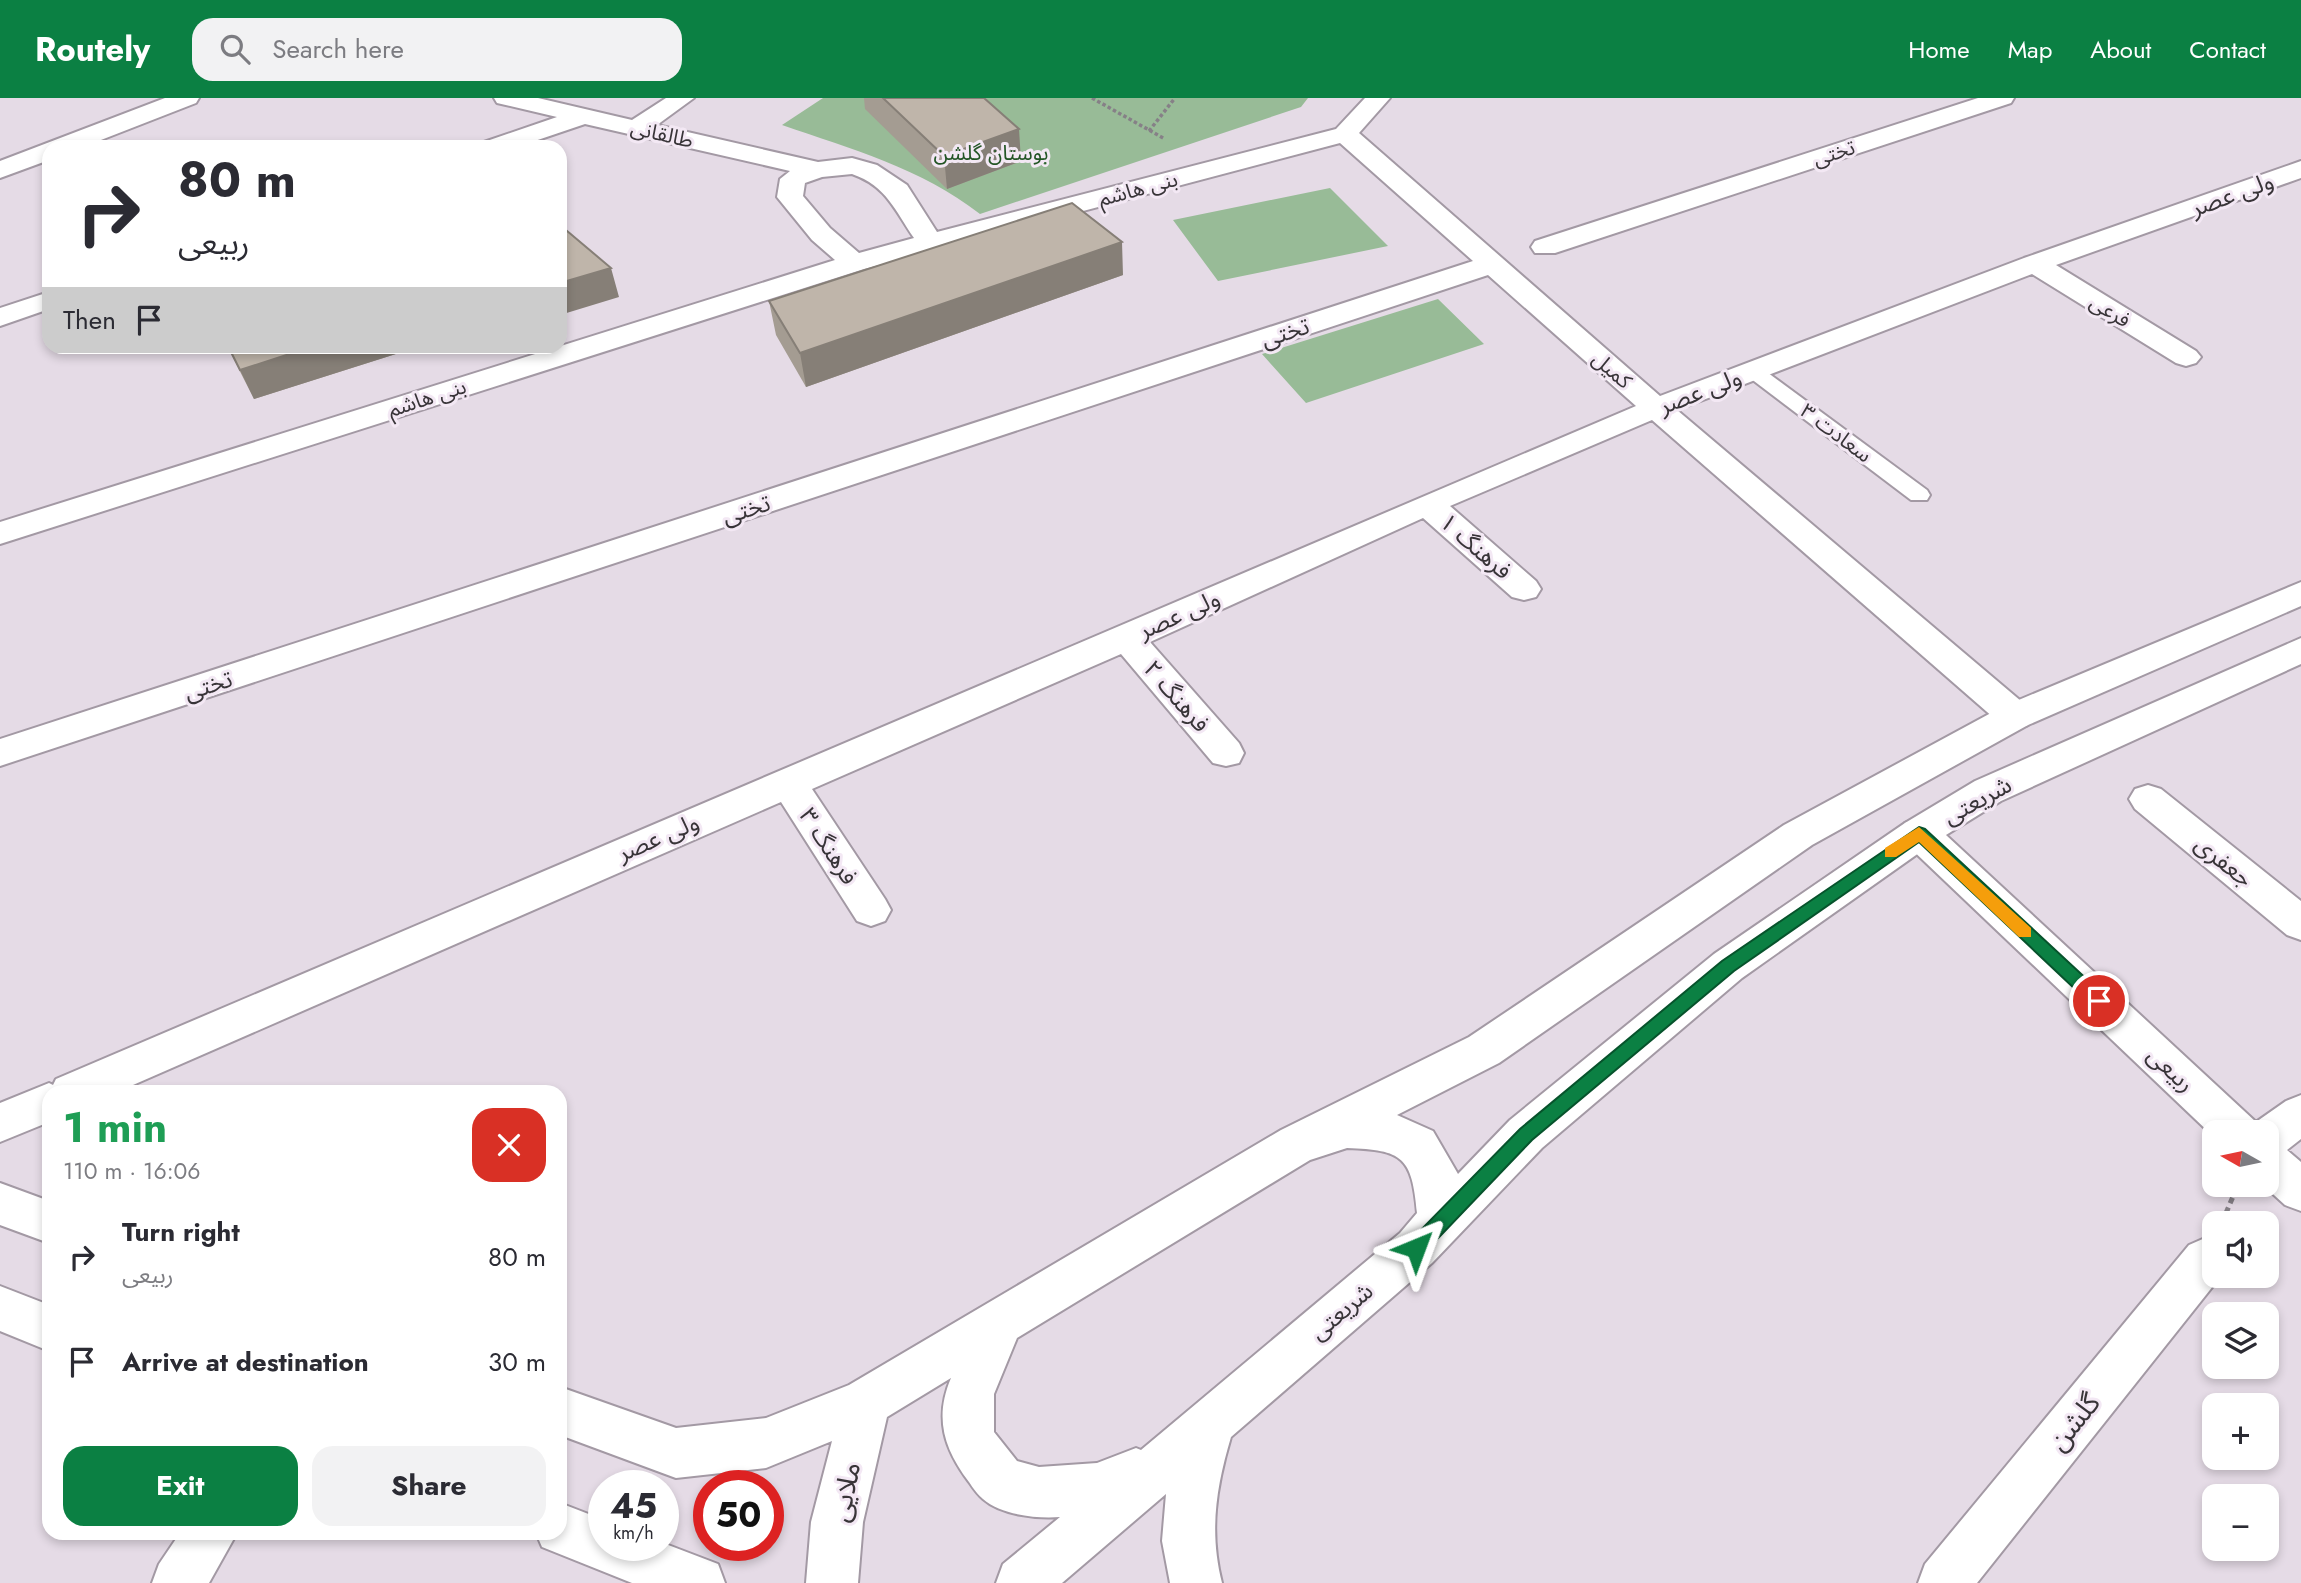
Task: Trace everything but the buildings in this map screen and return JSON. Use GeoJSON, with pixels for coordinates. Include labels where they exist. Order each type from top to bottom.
{"type":"FeatureCollection","features":[{"type":"Feature","properties":{"kind":"street"},"geometry":{"type":"LineString","coordinates":[[79,140],[187,98]]}},
{"type":"Feature","properties":{"kind":"street","name":"طالقانی"},"geometry":{"type":"LineString","coordinates":[[506,98],[818,170]]}},
{"type":"Feature","properties":{"kind":"street"},"geometry":{"type":"LineString","coordinates":[[636,128],[682,98]]}},
{"type":"Feature","properties":{"kind":"street"},"geometry":{"type":"LineString","coordinates":[[1345,134],[1378,98]]}},
{"type":"Feature","properties":{"kind":"street","name":"تختی"},"geometry":{"type":"LineString","coordinates":[[1545,247],[2002,98]]}},
{"type":"Feature","properties":{"kind":"street"},"geometry":{"type":"LineString","coordinates":[[514,140],[584,116]]}},
{"type":"Feature","properties":{"kind":"street","name":"بنی هاشم"},"geometry":{"type":"LineString","coordinates":[[567,354],[854,263],[1345,134]]}},
{"type":"Feature","properties":{"kind":"street","name":"کمیل"},"geometry":{"type":"LineString","coordinates":[[1345,134],[1656,408],[2015,716]]}},
{"type":"Feature","properties":{"kind":"street"},"geometry":{"type":"LineString","coordinates":[[0,170],[42,154]]}},
{"type":"Feature","properties":{"kind":"street"},"geometry":{"type":"LineString","coordinates":[[854,263],[821,234],[790,197],[793,179],[818,170],[852,166],[871,169],[908,202],[916,225],[931,242]]}},
{"type":"Feature","properties":{"kind":"street","name":"ولی عصر"},"geometry":{"type":"LineString","coordinates":[[87,1085],[787,781],[1127,638],[1427,504],[1656,408],[2034,264],[2293,180]]}},
{"type":"Feature","properties":{"kind":"street","name":"تختی"},"geometry":{"type":"LineString","coordinates":[[0,753],[1493,264]]}},
{"type":"Feature","properties":{"kind":"street","name":"فرعی"},"geometry":{"type":"LineString","coordinates":[[2034,264],[2186,357]]}},
{"type":"Feature","properties":{"kind":"street"},"geometry":{"type":"LineString","coordinates":[[0,317],[42,302]]}},
{"type":"Feature","properties":{"kind":"street","name":"بنی هاشم"},"geometry":{"type":"LineString","coordinates":[[0,533],[566,354]]}},
{"type":"Feature","properties":{"kind":"street","name":"فرهنگ ۱"},"geometry":{"type":"LineString","coordinates":[[1427,504],[1524,589]]}},
{"type":"Feature","properties":{"kind":"street"},"geometry":{"type":"LineString","coordinates":[[567,1414],[676,1453],[766,1443],[866,1402],[1297,1144],[1484,1050],[1798,835],[2015,716],[2301,593]]}},
{"type":"Feature","properties":{"kind":"street","name":"فرهنگ ۲"},"geometry":{"type":"LineString","coordinates":[[1127,638],[1226,753]]}},
{"type":"Feature","properties":{"kind":"street","name":"شریعتی"},"geometry":{"type":"LineString","coordinates":[[1021,1583],[1416,1248],[1526,1134],[1728,966],[1919,833],[1988,791],[2301,650]]}},
{"type":"Feature","properties":{"kind":"street","name":"فرهنگ ۳"},"geometry":{"type":"LineString","coordinates":[[787,781],[871,910]]}},
{"type":"Feature","properties":{"kind":"street","name":"جعفری"},"geometry":{"type":"LineString","coordinates":[[2148,799],[2301,924]]}},
{"type":"Feature","properties":{"kind":"street","name":"ربیعی"},"geometry":{"type":"LineString","coordinates":[[1919,833],[2225,1120]]}},
{"type":"Feature","properties":{"kind":"street"},"geometry":{"type":"LineString","coordinates":[[0,1123],[42,1104]]}},
{"type":"Feature","properties":{"kind":"street"},"geometry":{"type":"LineString","coordinates":[[2279,1130],[2301,1114]]}},
{"type":"Feature","properties":{"kind":"street"},"geometry":{"type":"LineString","coordinates":[[1297,1144],[1347,1129],[1385,1130],[1418,1145],[1436,1175],[1441,1219],[1416,1248]]}},
{"type":"Feature","properties":{"kind":"street"},"geometry":{"type":"LineString","coordinates":[[2279,1171],[2301,1191]]}},
{"type":"Feature","properties":{"kind":"street"},"geometry":{"type":"LineString","coordinates":[[0,1204],[42,1219]]}},
{"type":"Feature","properties":{"kind":"street","name":"گلشن"},"geometry":{"type":"LineString","coordinates":[[1944,1583],[2202,1256]]}},
{"type":"Feature","properties":{"kind":"street"},"geometry":{"type":"LineString","coordinates":[[0,1308],[42,1325]]}},
{"type":"Feature","properties":{"kind":"street"},"geometry":{"type":"LineString","coordinates":[[999,1323],[969,1394],[968,1441],[1001,1482],[1039,1493],[1097,1488],[1160,1463]]}},
{"type":"Feature","properties":{"kind":"street","name":"ملایی"},"geometry":{"type":"LineString","coordinates":[[832,1583],[837,1522],[866,1402]]}},
{"type":"Feature","properties":{"kind":"street"},"geometry":{"type":"LineString","coordinates":[[1196,1583],[1186,1524],[1195,1471],[1212,1419]]}},
{"type":"Feature","properties":{"kind":"street"},"geometry":{"type":"LineString","coordinates":[[567,1533],[699,1583]]}},
{"type":"Feature","properties":{"kind":"street"},"geometry":{"type":"LineString","coordinates":[[178,1583],[206,1540]]}},
{"type":"Feature","properties":{"kind":"lane","name":"سعادت ۳"},"geometry":{"type":"LineString","coordinates":[[1753,371],[1919,495]]}},
{"type":"Feature","properties":{"kind":"path"},"geometry":{"type":"LineString","coordinates":[[1093,98],[1217,168]]}},
{"type":"Feature","properties":{"kind":"path"},"geometry":{"type":"LineString","coordinates":[[1149,131],[1175,98]]}},
{"type":"Feature","properties":{"kind":"green space","name":"بوستان گلشن"},"geometry":{"type":"Polygon","coordinates":[[[823,98],[1308,98],[1301,107],[980,214],[910,172],[782,125],[823,98]]]}},
{"type":"Feature","properties":{"kind":"green space"},"geometry":{"type":"Polygon","coordinates":[[[1330,188],[1388,246],[1218,281],[1173,220],[1330,188]]]}},
{"type":"Feature","properties":{"kind":"green space"},"geometry":{"type":"Polygon","coordinates":[[[1438,299],[1484,344],[1306,403],[1262,354],[1438,299]]]}},
{"type":"Feature","properties":{"kind":"slow traffic"},"geometry":{"type":"LineString","coordinates":[[1891,853],[1919,833],[2025,932]]}},
{"type":"Feature","properties":{"kind":"route"},"geometry":{"type":"LineString","coordinates":[[1416,1248],[1526,1134],[1728,966],[1919,833],[2099,1001]]}}]}
